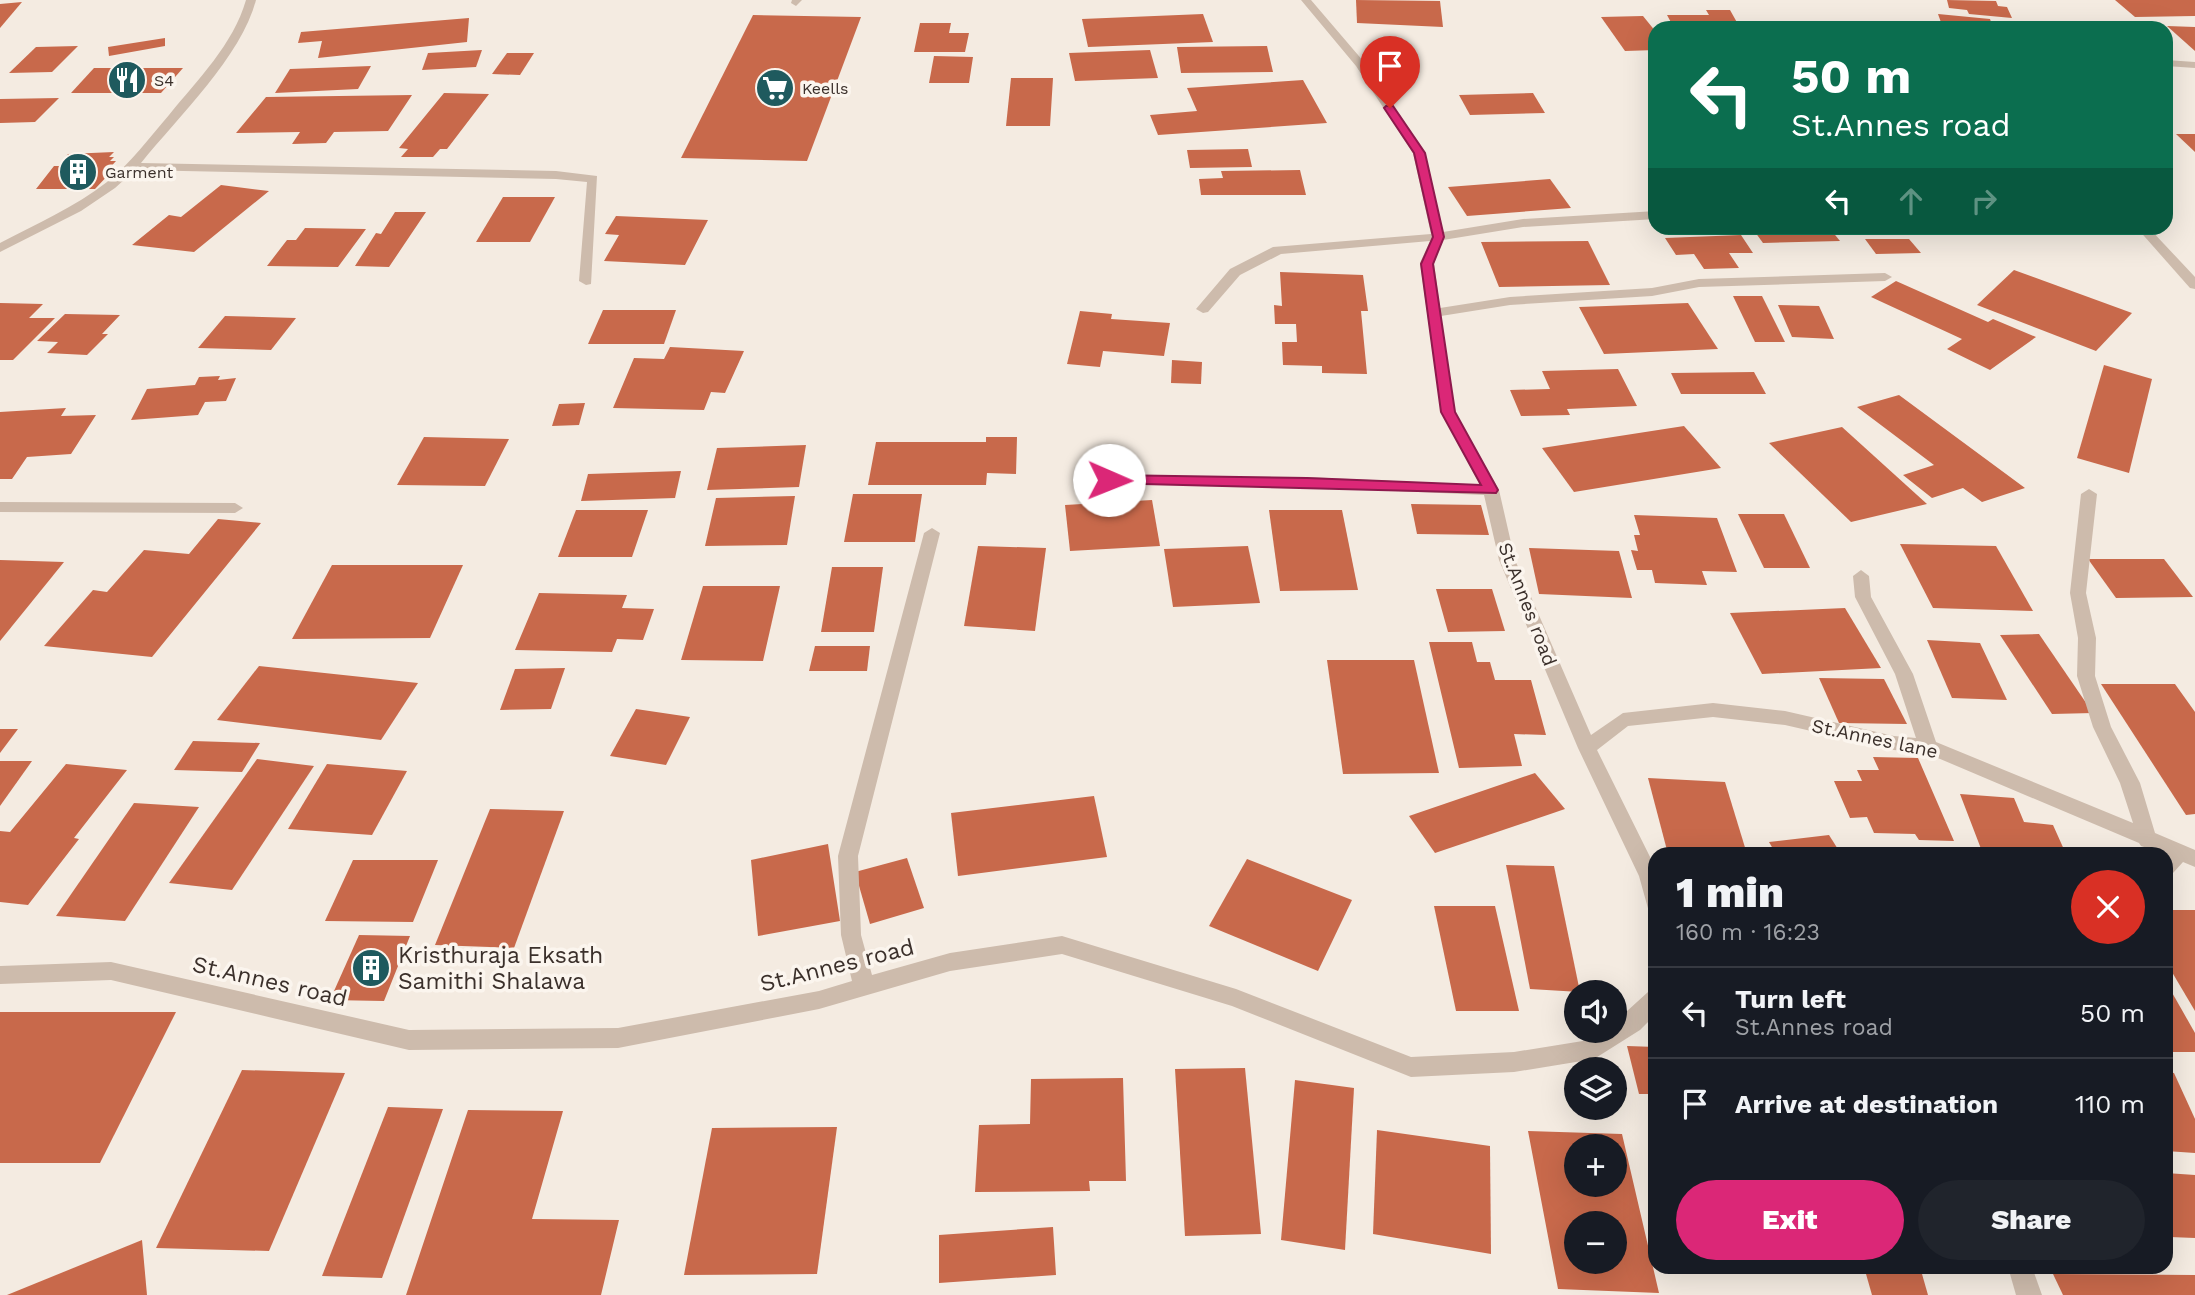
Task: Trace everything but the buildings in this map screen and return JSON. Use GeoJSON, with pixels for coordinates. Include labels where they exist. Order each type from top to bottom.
{"type":"FeatureCollection","features":[{"type":"Feature","properties":{"kind":"street"},"geometry":{"type":"LineString","coordinates":[[0,248],[77,208],[111,185],[132,166],[225,54],[246,22],[251,0]]}},
{"type":"Feature","properties":{"kind":"street","name":"St.Annes road"},"geometry":{"type":"LineString","coordinates":[[1306,0],[1360,64],[1419,153],[1438,237],[1427,264],[1448,412],[1491,490],[1507,560],[1587,748],[1648,874]]}},
{"type":"Feature","properties":{"kind":"street"},"geometry":{"type":"LineString","coordinates":[[2173,63],[2195,65]]}},
{"type":"Feature","properties":{"kind":"street"},"geometry":{"type":"LineString","coordinates":[[132,166],[556,175],[593,179],[586,281]]}},
{"type":"Feature","properties":{"kind":"street"},"geometry":{"type":"LineString","coordinates":[[1203,309],[1235,272],[1278,250],[1438,237],[1523,223],[1648,215]]}},
{"type":"Feature","properties":{"kind":"street"},"geometry":{"type":"LineString","coordinates":[[2149,235],[2195,285]]}},
{"type":"Feature","properties":{"kind":"street"},"geometry":{"type":"LineString","coordinates":[[1434,313],[1508,301],[1598,297],[1680,288],[1699,283],[1885,277]]}},
{"type":"Feature","properties":{"kind":"street"},"geometry":{"type":"LineString","coordinates":[[1109,480],[1307,482],[1491,490]]}},
{"type":"Feature","properties":{"kind":"street"},"geometry":{"type":"LineString","coordinates":[[2089,495],[2078,593],[2087,638],[2086,676],[2102,727],[2130,783],[2148,841]]}},
{"type":"Feature","properties":{"kind":"street"},"geometry":{"type":"LineString","coordinates":[[0,507],[235,508]]}},
{"type":"Feature","properties":{"kind":"street"},"geometry":{"type":"LineString","coordinates":[[865,988],[851,935],[848,856],[932,534]]}},
{"type":"Feature","properties":{"kind":"street"},"geometry":{"type":"LineString","coordinates":[[1861,576],[1863,597],[1904,674],[1928,746]]}},
{"type":"Feature","properties":{"kind":"street","name":"St.Annes lane"},"geometry":{"type":"LineString","coordinates":[[1587,748],[1623,720],[1713,710],[1785,718],[1894,743],[1928,746],[2021,783],[2158,847]]}},
{"type":"Feature","properties":{"kind":"street","name":"St.Annes road"},"geometry":{"type":"LineString","coordinates":[[0,975],[111,971],[409,1040],[618,1038],[819,1000],[950,962],[1062,945],[1236,998],[1411,1067],[1514,1062],[1594,1049],[1632,1023],[1648,1007]]}},
{"type":"Feature","properties":{"kind":"street"},"geometry":{"type":"LineString","coordinates":[[2022,1274],[2029,1295]]}},
{"type":"Feature","properties":{"kind":"place","name":"S4"},"geometry":{"type":"Point","coordinates":[127,80]}},
{"type":"Feature","properties":{"kind":"place","name":"Keells"},"geometry":{"type":"Point","coordinates":[775,88]}},
{"type":"Feature","properties":{"kind":"place","name":"Garment"},"geometry":{"type":"Point","coordinates":[78,172]}},
{"type":"Feature","properties":{"kind":"place","name":"Kristhuraja Eksath Samithi Shalawa"},"geometry":{"type":"Point","coordinates":[371,968]}},
{"type":"Feature","properties":{"kind":"route"},"geometry":{"type":"LineString","coordinates":[[1109,480],[1307,482],[1491,490],[1448,412],[1427,264],[1438,237],[1419,153],[1390,108]]}}]}
